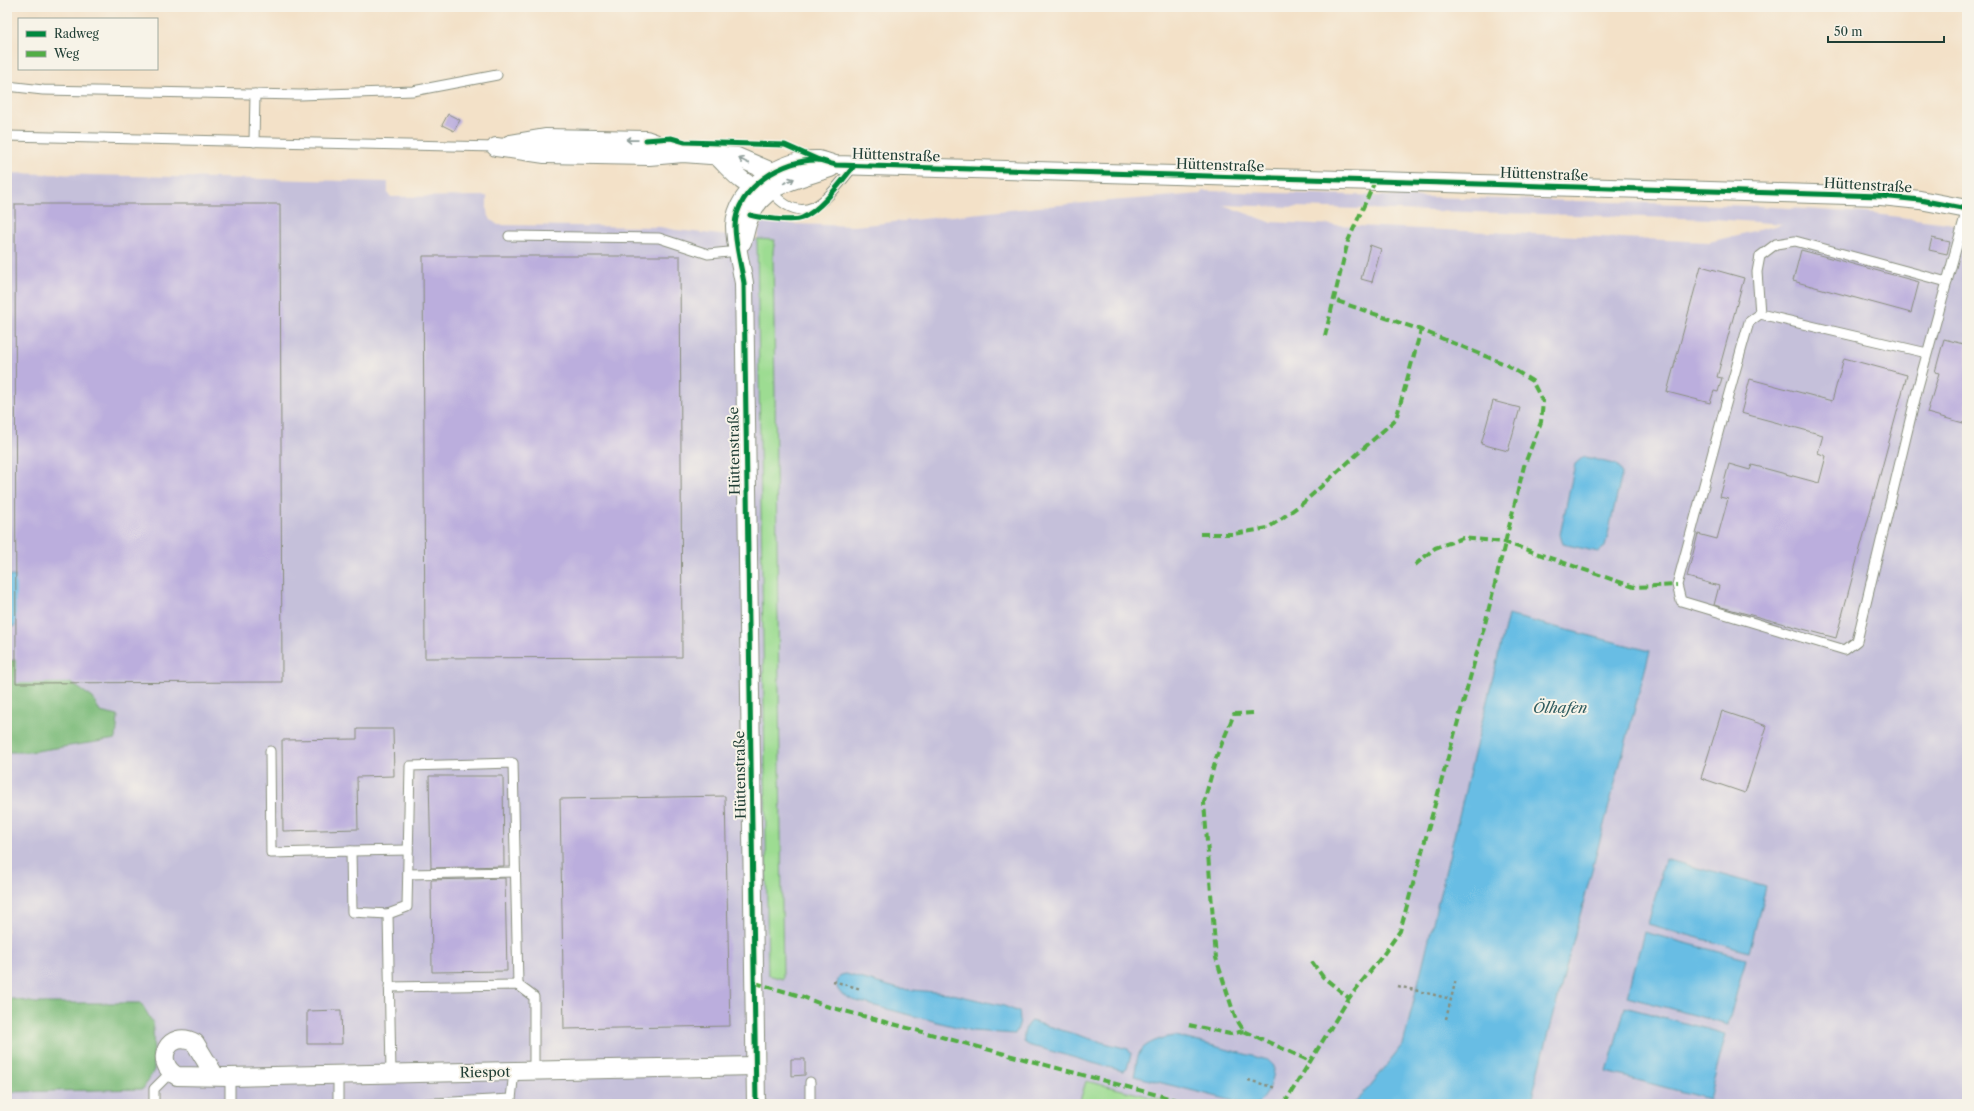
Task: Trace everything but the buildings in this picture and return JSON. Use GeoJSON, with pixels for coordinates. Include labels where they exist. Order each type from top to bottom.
{"type":"FeatureCollection","features":[{"type":"Feature","properties":{"kind":"street"},"geometry":{"type":"LineString","coordinates":[[496,147],[545,138],[646,140],[683,153],[737,157],[772,172]]}},
{"type":"Feature","properties":{"kind":"street"},"geometry":{"type":"LineString","coordinates":[[716,155],[743,182],[753,188],[771,191]]}},
{"type":"Feature","properties":{"kind":"street","name":"Hüttenstraße"},"geometry":{"type":"LineString","coordinates":[[756,1104],[744,283],[735,226],[740,203],[753,188],[772,172],[793,164],[819,160],[836,165],[854,166],[1881,196],[1920,200],[1967,209]]}},
{"type":"Feature","properties":{"kind":"street","name":"Hüttenstraße"},"geometry":{"type":"LineString","coordinates":[[739,251],[750,215],[761,198],[796,177],[836,165]]}},
{"type":"Feature","properties":{"kind":"street"},"geometry":{"type":"LineString","coordinates":[[170,1073],[166,1064],[165,1052],[171,1043],[184,1039],[195,1042],[222,1077]]}},
{"type":"Feature","properties":{"kind":"street","name":"Riespot"},"geometry":{"type":"LineString","coordinates":[[170,1073],[177,1076],[222,1077],[755,1066]]}},
{"type":"Feature","properties":{"kind":"lane"},"geometry":{"type":"LineString","coordinates":[[7,86],[43,90],[300,95],[413,91],[497,75]]}},
{"type":"Feature","properties":{"kind":"lane"},"geometry":{"type":"LineString","coordinates":[[254,142],[255,94]]}},
{"type":"Feature","properties":{"kind":"lane"},"geometry":{"type":"LineString","coordinates":[[7,136],[496,147]]}},
{"type":"Feature","properties":{"kind":"lane"},"geometry":{"type":"LineString","coordinates":[[771,191],[780,202],[791,209],[806,210],[820,204],[854,166]]}},
{"type":"Feature","properties":{"kind":"lane"},"geometry":{"type":"LineString","coordinates":[[1760,314],[1750,322],[1722,418],[1677,585],[1681,601],[1845,650],[1857,641],[1927,353],[1967,209]]}},
{"type":"Feature","properties":{"kind":"lane"},"geometry":{"type":"LineString","coordinates":[[509,236],[659,238],[708,254],[739,251]]}},
{"type":"Feature","properties":{"kind":"lane"},"geometry":{"type":"LineString","coordinates":[[1760,314],[1757,272],[1760,256],[1776,244],[1795,241],[1947,282]]}},
{"type":"Feature","properties":{"kind":"lane"},"geometry":{"type":"LineString","coordinates":[[1760,314],[1927,353]]}},
{"type":"Feature","properties":{"kind":"lane"},"geometry":{"type":"LineString","coordinates":[[270,751],[271,853],[408,850]]}},
{"type":"Feature","properties":{"kind":"lane"},"geometry":{"type":"LineString","coordinates":[[351,851],[352,912],[388,914],[407,907],[410,766],[513,763],[518,985]]}},
{"type":"Feature","properties":{"kind":"lane"},"geometry":{"type":"LineString","coordinates":[[408,874],[516,872]]}},
{"type":"Feature","properties":{"kind":"lane"},"geometry":{"type":"LineString","coordinates":[[388,914],[391,1073]]}},
{"type":"Feature","properties":{"kind":"lane"},"geometry":{"type":"LineString","coordinates":[[390,987],[518,985],[534,997],[534,1071]]}},
{"type":"Feature","properties":{"kind":"lane"},"geometry":{"type":"LineString","coordinates":[[414,1104],[511,1099],[514,1071]]}},
{"type":"Feature","properties":{"kind":"lane"},"geometry":{"type":"LineString","coordinates":[[154,1104],[154,1089],[170,1073]]}},
{"type":"Feature","properties":{"kind":"lane"},"geometry":{"type":"LineString","coordinates":[[338,1075],[338,1104]]}},
{"type":"Feature","properties":{"kind":"lane"},"geometry":{"type":"LineString","coordinates":[[222,1077],[230,1104]]}},
{"type":"Feature","properties":{"kind":"lane"},"geometry":{"type":"LineString","coordinates":[[810,1082],[810,1104]]}},
{"type":"Feature","properties":{"kind":"path"},"geometry":{"type":"LineString","coordinates":[[1446,1019],[1456,979]]}},
{"type":"Feature","properties":{"kind":"path"},"geometry":{"type":"LineString","coordinates":[[833,981],[861,989]]}},
{"type":"Feature","properties":{"kind":"path"},"geometry":{"type":"LineString","coordinates":[[1398,986],[1451,999]]}},
{"type":"Feature","properties":{"kind":"path"},"geometry":{"type":"LineString","coordinates":[[1248,1080],[1276,1088]]}},
{"type":"Feature","properties":{"kind":"shaded area"},"geometry":{"type":"Polygon","coordinates":[[[7,173],[388,182],[388,193],[391,197],[487,196],[487,212],[491,220],[498,225],[660,227],[757,239],[761,220],[792,224],[855,226],[1058,205],[1201,194],[1204,191],[1758,206],[1866,213],[1948,223],[1967,228],[1967,1104],[1530,1104],[1650,651],[1508,615],[1403,1045],[1371,1085],[1353,1104],[7,1104],[7,173]],[[1223,205],[1270,222],[1709,242],[1783,224],[1714,219],[1223,205]]]}},
{"type":"Feature","properties":{"kind":"green space"},"geometry":{"type":"Polygon","coordinates":[[[757,239],[775,240],[773,251],[783,979],[768,975],[757,239]]]}},
{"type":"Feature","properties":{"kind":"green space"},"geometry":{"type":"Polygon","coordinates":[[[33,657],[93,698],[100,712],[118,716],[116,739],[29,752],[7,752],[7,668],[9,661],[33,657]]]}},
{"type":"Feature","properties":{"kind":"green space"},"geometry":{"type":"Polygon","coordinates":[[[7,998],[36,1003],[141,1003],[153,1023],[154,1070],[143,1089],[7,1092],[7,998]]]}},
{"type":"Feature","properties":{"kind":"green space"},"geometry":{"type":"Polygon","coordinates":[[[1086,1081],[1179,1104],[1079,1104],[1086,1081]]]}},
{"type":"Feature","properties":{"kind":"water"},"geometry":{"type":"Polygon","coordinates":[[[1586,457],[1617,465],[1622,474],[1605,547],[1598,552],[1563,544],[1560,535],[1575,464],[1582,458],[1586,457]]]}},
{"type":"Feature","properties":{"kind":"water"},"geometry":{"type":"Polygon","coordinates":[[[7,575],[18,577],[20,622],[13,627],[7,625],[7,575]]]}},
{"type":"Feature","properties":{"kind":"water","name":"Ölhafen"},"geometry":{"type":"Polygon","coordinates":[[[1508,615],[1650,651],[1530,1104],[1353,1104],[1371,1085],[1403,1045],[1508,615]]]}},
{"type":"Feature","properties":{"kind":"water"},"geometry":{"type":"Polygon","coordinates":[[[1665,859],[1766,887],[1749,952],[1648,924],[1665,859]]]}},
{"type":"Feature","properties":{"kind":"water"},"geometry":{"type":"Polygon","coordinates":[[[1644,932],[1746,959],[1728,1024],[1627,997],[1644,932]]]}},
{"type":"Feature","properties":{"kind":"water"},"geometry":{"type":"Polygon","coordinates":[[[846,974],[899,989],[948,993],[1004,1006],[1019,1012],[1019,1026],[1015,1034],[972,1031],[856,1001],[843,995],[837,988],[838,980],[841,975],[846,974]]]}},
{"type":"Feature","properties":{"kind":"water"},"geometry":{"type":"Polygon","coordinates":[[[1625,1007],[1726,1034],[1709,1099],[1607,1072],[1625,1007]]]}},
{"type":"Feature","properties":{"kind":"water"},"geometry":{"type":"Polygon","coordinates":[[[1031,1021],[1128,1049],[1131,1054],[1127,1069],[1123,1071],[1029,1045],[1024,1042],[1024,1036],[1025,1030],[1031,1021]]]}},
{"type":"Feature","properties":{"kind":"water"},"geometry":{"type":"Polygon","coordinates":[[[1175,1036],[1268,1060],[1274,1066],[1274,1071],[1272,1082],[1265,1096],[1258,1104],[1246,1104],[1134,1076],[1137,1059],[1141,1050],[1154,1041],[1175,1036]]]}},
{"type":"Feature","properties":{"kind":"marked path"},"geometry":{"type":"LineString","coordinates":[[1325,336],[1348,241],[1375,181]]}},
{"type":"Feature","properties":{"kind":"marked path"},"geometry":{"type":"LineString","coordinates":[[1284,1104],[1349,998],[1400,931],[1486,620],[1524,466],[1541,422],[1543,402],[1532,381],[1505,364],[1421,330],[1334,300]]}},
{"type":"Feature","properties":{"kind":"marked path"},"geometry":{"type":"LineString","coordinates":[[1200,534],[1234,534],[1268,528],[1303,503],[1396,419],[1421,330]]}},
{"type":"Feature","properties":{"kind":"marked path"},"geometry":{"type":"LineString","coordinates":[[1415,565],[1435,548],[1463,538],[1504,542],[1634,587],[1677,585]]}},
{"type":"Feature","properties":{"kind":"marked path"},"geometry":{"type":"LineString","coordinates":[[1253,713],[1234,714],[1216,758],[1204,802],[1216,958],[1235,1017],[1244,1031],[1310,1061]]}},
{"type":"Feature","properties":{"kind":"marked path"},"geometry":{"type":"LineString","coordinates":[[1312,962],[1323,977],[1349,998]]}},
{"type":"Feature","properties":{"kind":"marked path"},"geometry":{"type":"LineString","coordinates":[[755,983],[801,996],[826,1006],[1191,1104]]}},
{"type":"Feature","properties":{"kind":"marked path"},"geometry":{"type":"LineString","coordinates":[[1189,1025],[1230,1034],[1244,1031]]}},
{"type":"Feature","properties":{"kind":"cycle path"},"geometry":{"type":"LineString","coordinates":[[646,140],[671,138],[685,142],[785,145],[819,160]]}},
{"type":"Feature","properties":{"kind":"cycle path"},"geometry":{"type":"LineString","coordinates":[[756,1104],[744,283],[737,247],[735,226],[737,212],[744,199],[764,178],[791,164],[819,160],[836,165],[1881,196],[1920,200],[1967,209]]}},
{"type":"Feature","properties":{"kind":"cycle path"},"geometry":{"type":"LineString","coordinates":[[750,215],[784,220],[802,218],[824,202],[854,166]]}}]}
